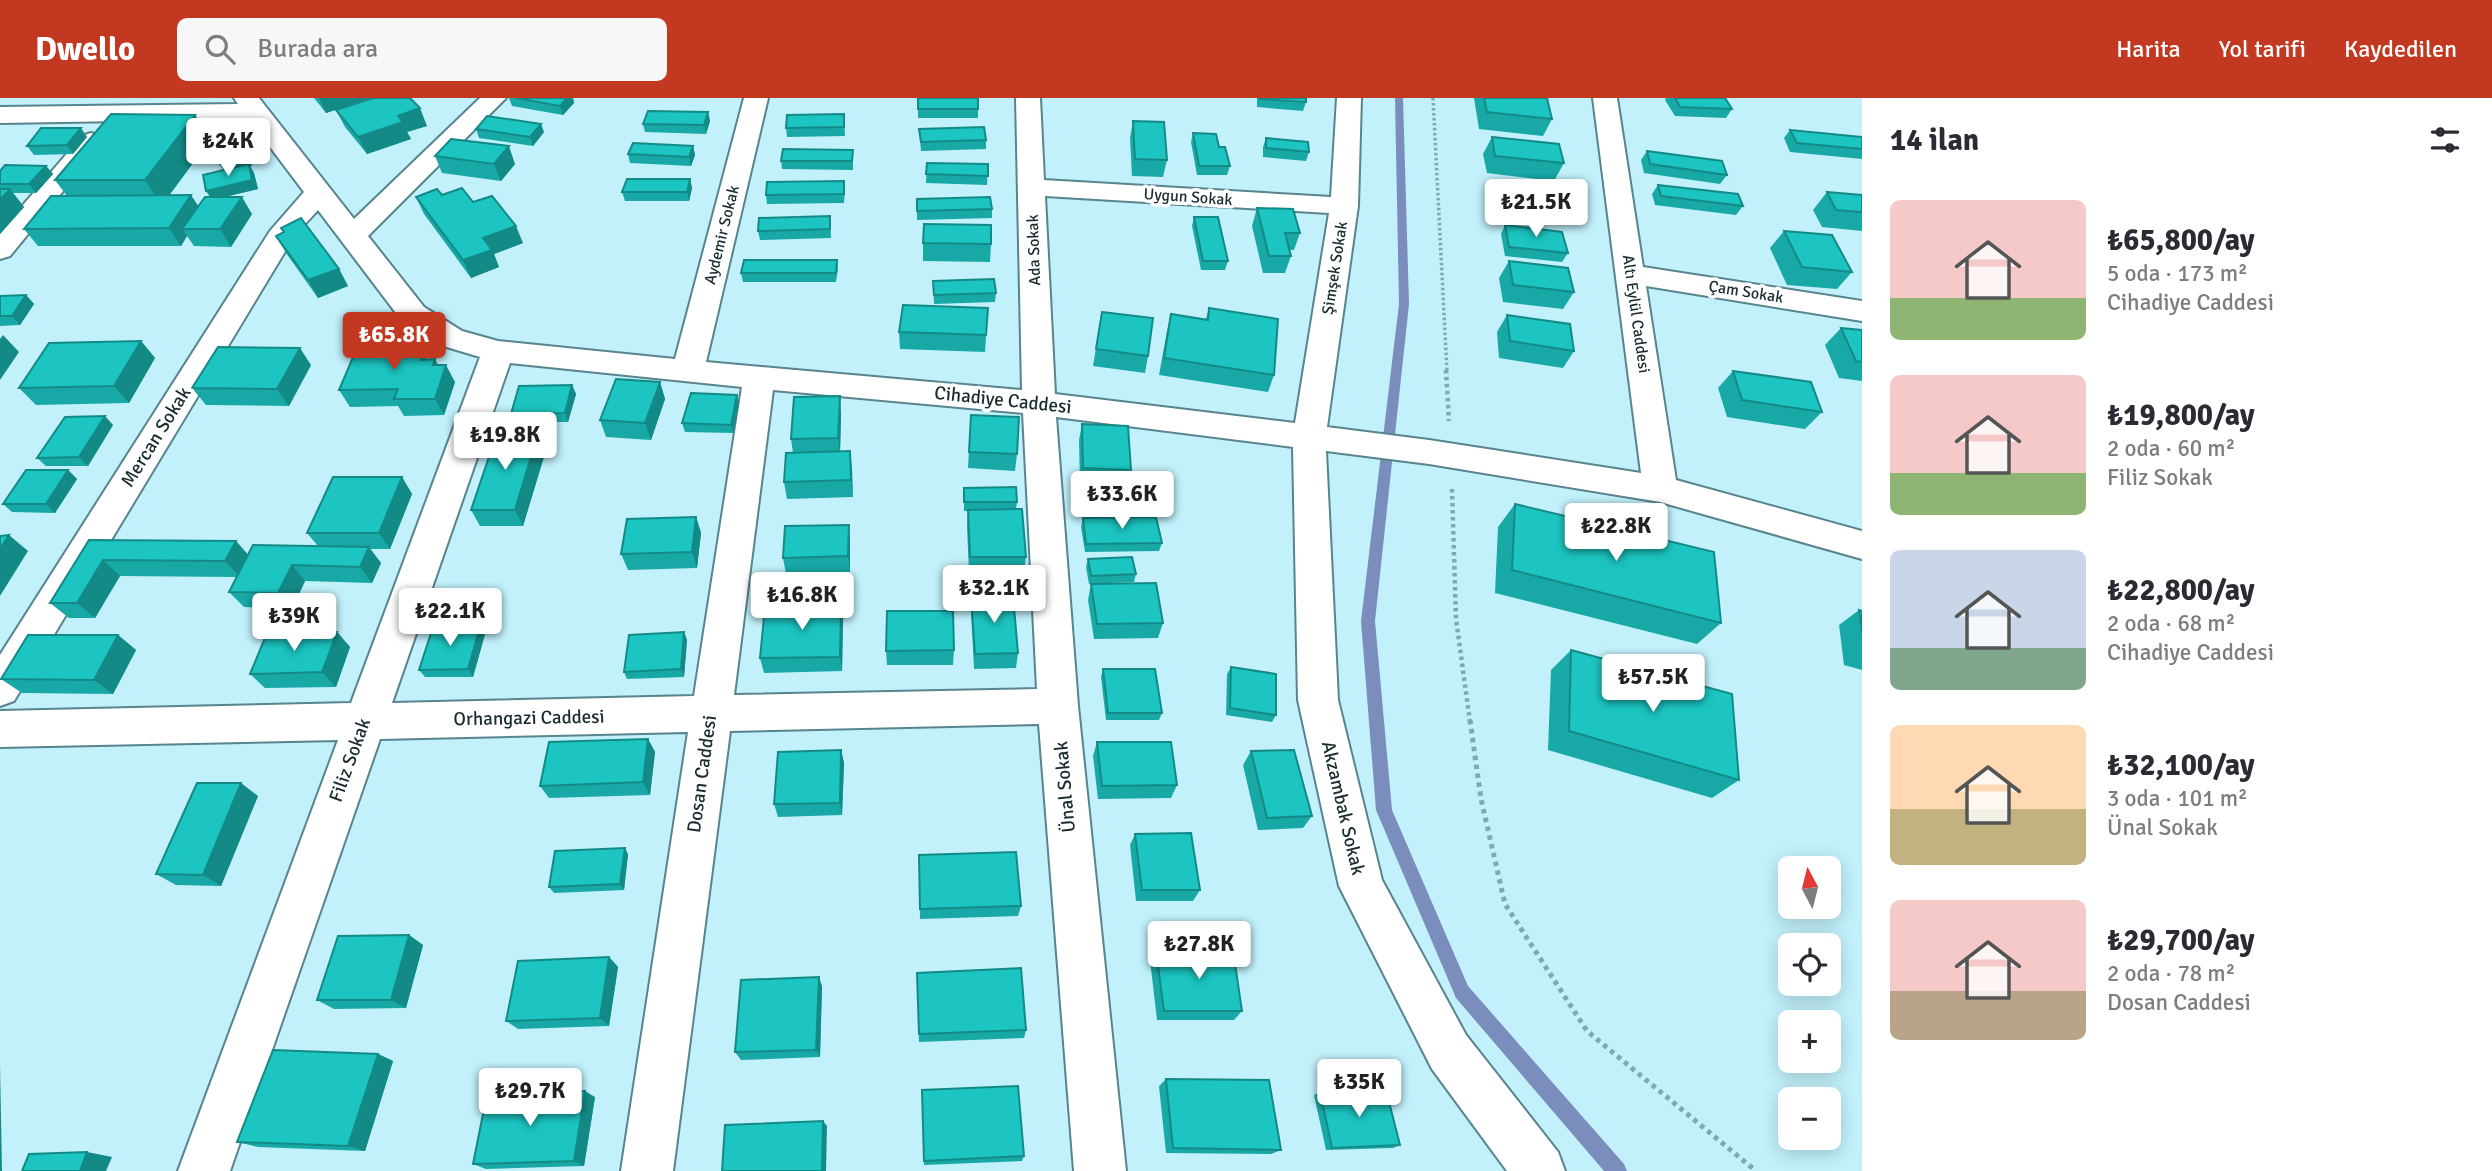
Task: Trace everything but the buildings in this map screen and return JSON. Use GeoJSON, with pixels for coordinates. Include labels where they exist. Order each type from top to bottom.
{"type":"FeatureCollection","features":[{"type":"Feature","properties":{"kind":"street"},"geometry":{"type":"LineString","coordinates":[[353,235],[494,98]]}},
{"type":"Feature","properties":{"kind":"street","name":"Aydemir Sokak"},"geometry":{"type":"LineString","coordinates":[[688,372],[756,98]]}},
{"type":"Feature","properties":{"kind":"street","name":"Ada Sokak"},"geometry":{"type":"LineString","coordinates":[[1028,98],[1039,403]]}},
{"type":"Feature","properties":{"kind":"street","name":"Şimşek Sokak"},"geometry":{"type":"LineString","coordinates":[[1322,439],[1344,206],[1349,98]]}},
{"type":"Feature","properties":{"kind":"street","name":"Altı Eylül Caddesi"},"geometry":{"type":"LineString","coordinates":[[1605,98],[1660,489]]}},
{"type":"Feature","properties":{"kind":"street"},"geometry":{"type":"LineString","coordinates":[[0,115],[114,114],[252,104]]}},
{"type":"Feature","properties":{"kind":"street","name":"Cihadiye Caddesi"},"geometry":{"type":"LineString","coordinates":[[252,104],[413,314],[451,338],[498,351],[688,372],[1039,403],[1440,454],[1660,489],[1862,545]]}},
{"type":"Feature","properties":{"kind":"street"},"geometry":{"type":"LineString","coordinates":[[0,250],[114,114]]}},
{"type":"Feature","properties":{"kind":"street","name":"Uygun Sokak"},"geometry":{"type":"LineString","coordinates":[[1032,187],[1344,206]]}},
{"type":"Feature","properties":{"kind":"street","name":"Mercan Sokak"},"geometry":{"type":"LineString","coordinates":[[0,689],[284,231],[320,191]]}},
{"type":"Feature","properties":{"kind":"street","name":"Çam Sokak"},"geometry":{"type":"LineString","coordinates":[[1630,274],[1862,311]]}},
{"type":"Feature","properties":{"kind":"street","name":"Filiz Sokak"},"geometry":{"type":"LineString","coordinates":[[204,1171],[498,351]]}},
{"type":"Feature","properties":{"kind":"street","name":"Dosan Caddesi"},"geometry":{"type":"LineString","coordinates":[[647,1171],[759,377]]}},
{"type":"Feature","properties":{"kind":"street","name":"Ünal Sokak"},"geometry":{"type":"LineString","coordinates":[[1039,403],[1058,706],[1100,1171]]}},
{"type":"Feature","properties":{"kind":"street","name":"Akzambak Sokak"},"geometry":{"type":"LineString","coordinates":[[1322,439],[1318,701],[1361,886],[1449,1052],[1539,1171]]}},
{"type":"Feature","properties":{"kind":"street","name":"Orhangazi Caddesi"},"geometry":{"type":"LineString","coordinates":[[0,729],[1058,706]]}},
{"type":"Feature","properties":{"kind":"path"},"geometry":{"type":"LineString","coordinates":[[1433,98],[1440,454],[1456,620],[1481,799],[1505,904],[1587,1031],[1756,1171]]}},
{"type":"Feature","properties":{"kind":"waterway"},"geometry":{"type":"LineString","coordinates":[[1399,98],[1404,304],[1368,621],[1384,810],[1462,992],[1617,1171]]}}]}
